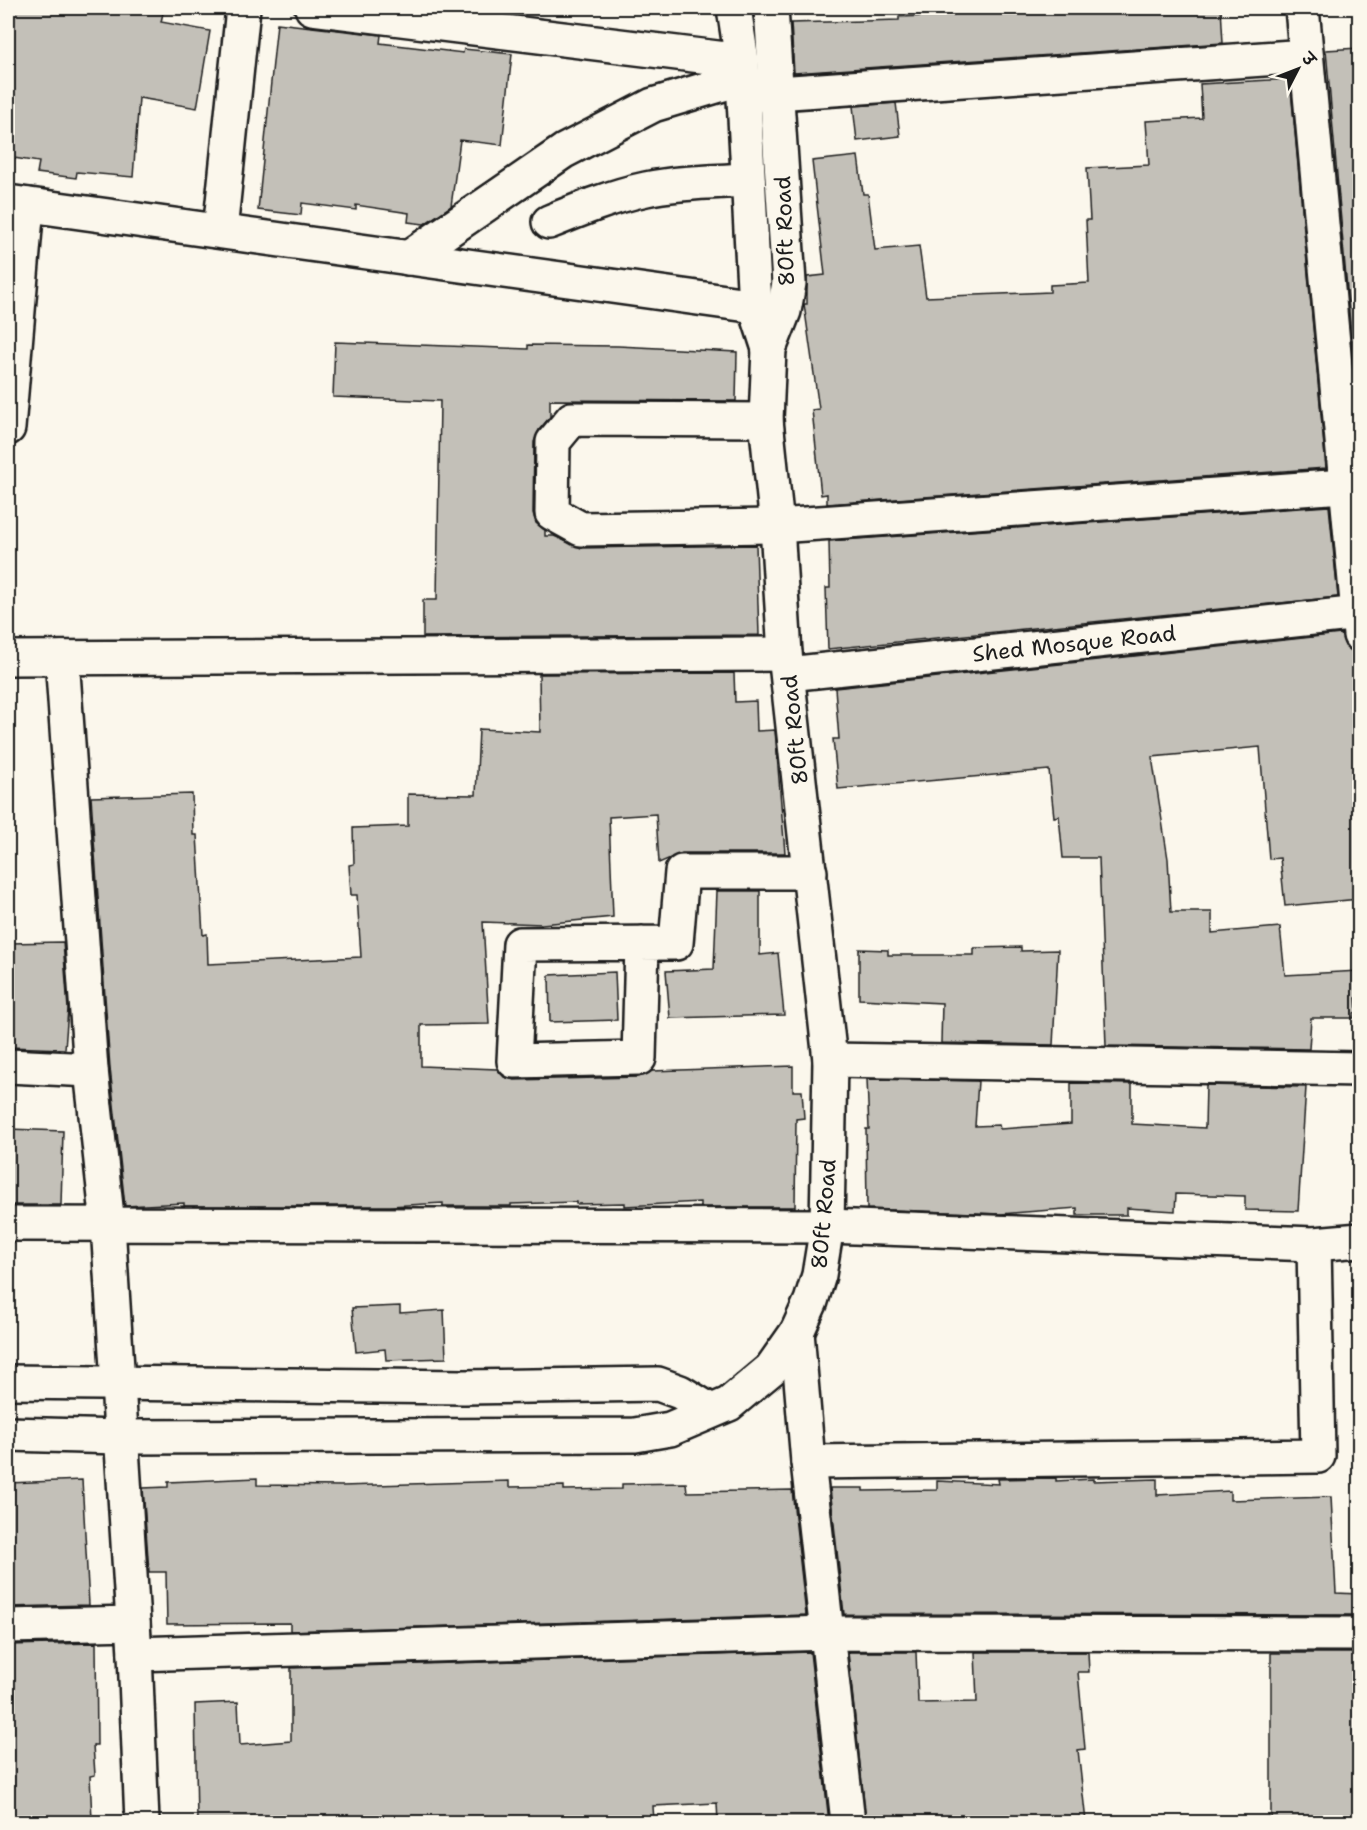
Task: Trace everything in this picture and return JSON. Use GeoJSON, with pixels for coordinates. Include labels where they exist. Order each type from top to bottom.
{"type":"FeatureCollection","features":[{"type":"Feature","properties":{"kind":"street"},"geometry":{"type":"LineString","coordinates":[[220,231],[243,8]]}},
{"type":"Feature","properties":{"kind":"street"},"geometry":{"type":"LineString","coordinates":[[312,8],[743,78],[776,94],[1306,56]]}},
{"type":"Feature","properties":{"kind":"street"},"geometry":{"type":"LineString","coordinates":[[734,8],[743,78],[755,306],[769,349]]}},
{"type":"Feature","properties":{"kind":"street","name":"80ft Road"},"geometry":{"type":"LineString","coordinates":[[8,1434],[120,1437],[635,1435],[669,1429],[729,1404],[771,1369],[796,1332],[811,1301],[819,1275],[827,1226],[830,1060],[787,664],[777,526],[766,420],[769,349],[784,311],[789,283],[771,8]]}},
{"type":"Feature","properties":{"kind":"street"},"geometry":{"type":"LineString","coordinates":[[1302,8],[1358,620]]}},
{"type":"Feature","properties":{"kind":"street"},"geometry":{"type":"LineString","coordinates":[[408,258],[564,151],[653,105],[743,78]]}},
{"type":"Feature","properties":{"kind":"street"},"geometry":{"type":"LineString","coordinates":[[549,222],[597,203],[645,189],[688,183],[748,180]]}},
{"type":"Feature","properties":{"kind":"street"},"geometry":{"type":"LineString","coordinates":[[8,428],[17,204],[755,306]]}},
{"type":"Feature","properties":{"kind":"street"},"geometry":{"type":"LineString","coordinates":[[766,420],[572,419],[554,442],[552,513],[581,529],[777,526],[1344,486]]}},
{"type":"Feature","properties":{"kind":"street","name":"Shed Mosque Road"},"geometry":{"type":"LineString","coordinates":[[8,658],[787,664],[1358,620]]}},
{"type":"Feature","properties":{"kind":"street"},"geometry":{"type":"LineString","coordinates":[[62,657],[91,1070],[108,1225],[134,1638],[142,1822]]}},
{"type":"Feature","properties":{"kind":"street"},"geometry":{"type":"LineString","coordinates":[[642,943],[639,1058],[514,1061],[520,944],[642,943],[676,943],[682,872],[810,872]]}},
{"type":"Feature","properties":{"kind":"street"},"geometry":{"type":"LineString","coordinates":[[830,1060],[1359,1069]]}},
{"type":"Feature","properties":{"kind":"street"},"geometry":{"type":"LineString","coordinates":[[8,1066],[91,1070]]}},
{"type":"Feature","properties":{"kind":"street"},"geometry":{"type":"LineString","coordinates":[[8,1224],[827,1226],[1314,1244],[1359,1240]]}},
{"type":"Feature","properties":{"kind":"street"},"geometry":{"type":"LineString","coordinates":[[808,1462],[1318,1456],[1314,1244]]}},
{"type":"Feature","properties":{"kind":"street"},"geometry":{"type":"LineString","coordinates":[[796,1332],[848,1822]]}},
{"type":"Feature","properties":{"kind":"street"},"geometry":{"type":"LineString","coordinates":[[8,1383],[464,1387],[658,1384],[680,1392],[711,1411]]}},
{"type":"Feature","properties":{"kind":"street"},"geometry":{"type":"LineString","coordinates":[[8,1626],[134,1638],[827,1633],[1359,1634]]}},
{"type":"Feature","properties":{"kind":"building"},"geometry":{"type":"Polygon","coordinates":[[[8,8],[127,8],[163,13],[161,22],[210,31],[197,108],[139,98],[133,177],[77,172],[76,178],[37,173],[39,162],[8,157],[8,8]]]}},
{"type":"Feature","properties":{"kind":"building"},"geometry":{"type":"Polygon","coordinates":[[[953,8],[1221,8],[1223,43],[794,73],[791,23],[899,20],[899,17],[953,15],[953,8]]]}},
{"type":"Feature","properties":{"kind":"building"},"geometry":{"type":"Polygon","coordinates":[[[277,23],[381,35],[380,43],[463,53],[464,49],[512,54],[502,145],[460,140],[451,206],[424,224],[408,222],[409,213],[356,205],[356,210],[302,203],[301,215],[258,210],[277,23]]]}},
{"type":"Feature","properties":{"kind":"building"},"geometry":{"type":"Polygon","coordinates":[[[1359,48],[1359,426],[1326,50],[1359,48]]]}},
{"type":"Feature","properties":{"kind":"building"},"geometry":{"type":"Polygon","coordinates":[[[1290,79],[1326,468],[827,504],[827,494],[821,495],[812,410],[819,409],[804,304],[807,304],[807,277],[825,275],[812,161],[858,156],[863,194],[868,194],[875,250],[919,246],[926,297],[1050,292],[1050,285],[1089,283],[1086,220],[1090,220],[1087,168],[1149,165],[1146,121],[1202,118],[1200,84],[1290,79]]]}},
{"type":"Feature","properties":{"kind":"building"},"geometry":{"type":"Polygon","coordinates":[[[896,103],[900,136],[857,141],[853,106],[896,103]]]}},
{"type":"Feature","properties":{"kind":"building"},"geometry":{"type":"Polygon","coordinates":[[[335,342],[528,349],[528,345],[618,346],[737,352],[736,401],[550,400],[550,417],[539,430],[534,442],[533,513],[536,523],[545,530],[545,536],[554,536],[581,548],[756,545],[759,635],[423,637],[423,600],[437,600],[440,401],[333,397],[335,342]]]}},
{"type":"Feature","properties":{"kind":"building"},"geometry":{"type":"Polygon","coordinates":[[[1329,506],[1338,597],[828,649],[826,588],[830,588],[829,541],[1329,506]]]}},
{"type":"Feature","properties":{"kind":"building"},"geometry":{"type":"Polygon","coordinates":[[[1341,634],[1345,646],[1358,653],[1359,899],[1285,906],[1280,858],[1269,859],[1260,747],[1152,757],[1168,859],[1171,912],[1212,912],[1212,933],[1280,927],[1285,975],[1359,971],[1359,998],[1356,998],[1357,1012],[1354,1013],[1354,1018],[1311,1018],[1309,1049],[1106,1046],[1099,858],[1063,858],[1059,816],[1054,817],[1049,770],[838,789],[833,739],[839,739],[835,688],[1341,634]]]}},
{"type":"Feature","properties":{"kind":"building"},"geometry":{"type":"Polygon","coordinates":[[[734,673],[735,702],[756,701],[757,731],[775,730],[785,853],[682,853],[659,863],[656,814],[609,817],[613,917],[542,924],[483,922],[489,1024],[421,1025],[421,1066],[497,1069],[504,1077],[514,1080],[639,1077],[652,1071],[793,1066],[793,1091],[802,1091],[804,1118],[796,1119],[795,1207],[700,1207],[700,1202],[625,1206],[625,1203],[576,1204],[576,1202],[511,1204],[511,1206],[443,1206],[443,1203],[390,1206],[184,1206],[184,1203],[125,1206],[110,1068],[91,797],[192,794],[193,835],[197,835],[203,935],[207,934],[208,964],[361,957],[357,895],[351,895],[349,865],[354,864],[353,828],[408,826],[408,794],[476,795],[479,729],[540,732],[539,674],[734,673]]]}},
{"type":"Feature","properties":{"kind":"building"},"geometry":{"type":"Polygon","coordinates":[[[717,891],[760,891],[760,955],[778,953],[784,1015],[670,1018],[666,971],[714,969],[717,891]]]}},
{"type":"Feature","properties":{"kind":"building"},"geometry":{"type":"Polygon","coordinates":[[[63,942],[68,1009],[65,1049],[8,1047],[8,943],[63,942]]]}},
{"type":"Feature","properties":{"kind":"building"},"geometry":{"type":"Polygon","coordinates":[[[1021,947],[1021,951],[1058,950],[1053,1045],[941,1043],[942,1003],[859,999],[859,949],[888,950],[888,955],[974,955],[974,948],[1021,947]]]}},
{"type":"Feature","properties":{"kind":"building"},"geometry":{"type":"Polygon","coordinates":[[[615,972],[617,1020],[550,1022],[549,975],[615,972]]]}},
{"type":"Feature","properties":{"kind":"building"},"geometry":{"type":"Polygon","coordinates":[[[867,1079],[978,1081],[975,1126],[999,1125],[1000,1129],[1071,1124],[1071,1083],[1132,1084],[1132,1124],[1205,1128],[1206,1085],[1306,1087],[1298,1211],[1245,1210],[1245,1196],[1176,1194],[1175,1211],[1127,1208],[1127,1215],[1077,1215],[1077,1208],[1001,1214],[867,1209],[866,1129],[869,1129],[867,1079]]]}},
{"type":"Feature","properties":{"kind":"building"},"geometry":{"type":"Polygon","coordinates":[[[8,1129],[63,1131],[61,1205],[8,1205],[8,1129]]]}},
{"type":"Feature","properties":{"kind":"building"},"geometry":{"type":"Polygon","coordinates":[[[400,1306],[400,1313],[444,1310],[446,1358],[386,1360],[385,1349],[356,1352],[352,1308],[400,1306]]]}},
{"type":"Feature","properties":{"kind":"building"},"geometry":{"type":"Polygon","coordinates":[[[257,1478],[257,1485],[342,1486],[509,1481],[509,1487],[564,1486],[564,1490],[622,1489],[622,1484],[686,1483],[687,1492],[792,1490],[806,1615],[290,1631],[290,1623],[167,1624],[166,1572],[149,1572],[143,1488],[168,1487],[168,1482],[257,1478]]]}},
{"type":"Feature","properties":{"kind":"building"},"geometry":{"type":"Polygon","coordinates":[[[1056,1478],[1056,1481],[1157,1479],[1157,1495],[1230,1491],[1230,1500],[1331,1497],[1336,1593],[1359,1594],[1359,1615],[844,1614],[830,1488],[863,1488],[863,1491],[937,1490],[937,1481],[999,1484],[998,1479],[1056,1478]]]}},
{"type":"Feature","properties":{"kind":"building"},"geometry":{"type":"Polygon","coordinates":[[[82,1480],[89,1605],[8,1607],[8,1483],[82,1480]]]}},
{"type":"Feature","properties":{"kind":"building"},"geometry":{"type":"Polygon","coordinates":[[[96,1643],[97,1745],[93,1745],[95,1775],[90,1776],[92,1820],[8,1822],[8,1645],[96,1643]]]}},
{"type":"Feature","properties":{"kind":"building"},"geometry":{"type":"Polygon","coordinates":[[[810,1652],[829,1822],[718,1822],[717,1803],[653,1806],[654,1822],[362,1822],[362,1817],[282,1822],[197,1822],[195,1704],[238,1702],[240,1745],[291,1741],[291,1668],[810,1652]]]}},
{"type":"Feature","properties":{"kind":"building"},"geometry":{"type":"Polygon","coordinates":[[[848,1652],[916,1652],[918,1703],[977,1702],[975,1652],[1088,1652],[1089,1672],[1078,1672],[1085,1749],[1078,1750],[1086,1822],[866,1822],[848,1652]]]}},
{"type":"Feature","properties":{"kind":"building"},"geometry":{"type":"Polygon","coordinates":[[[1271,1653],[1359,1653],[1359,1822],[1271,1822],[1271,1653]]]}}]}
